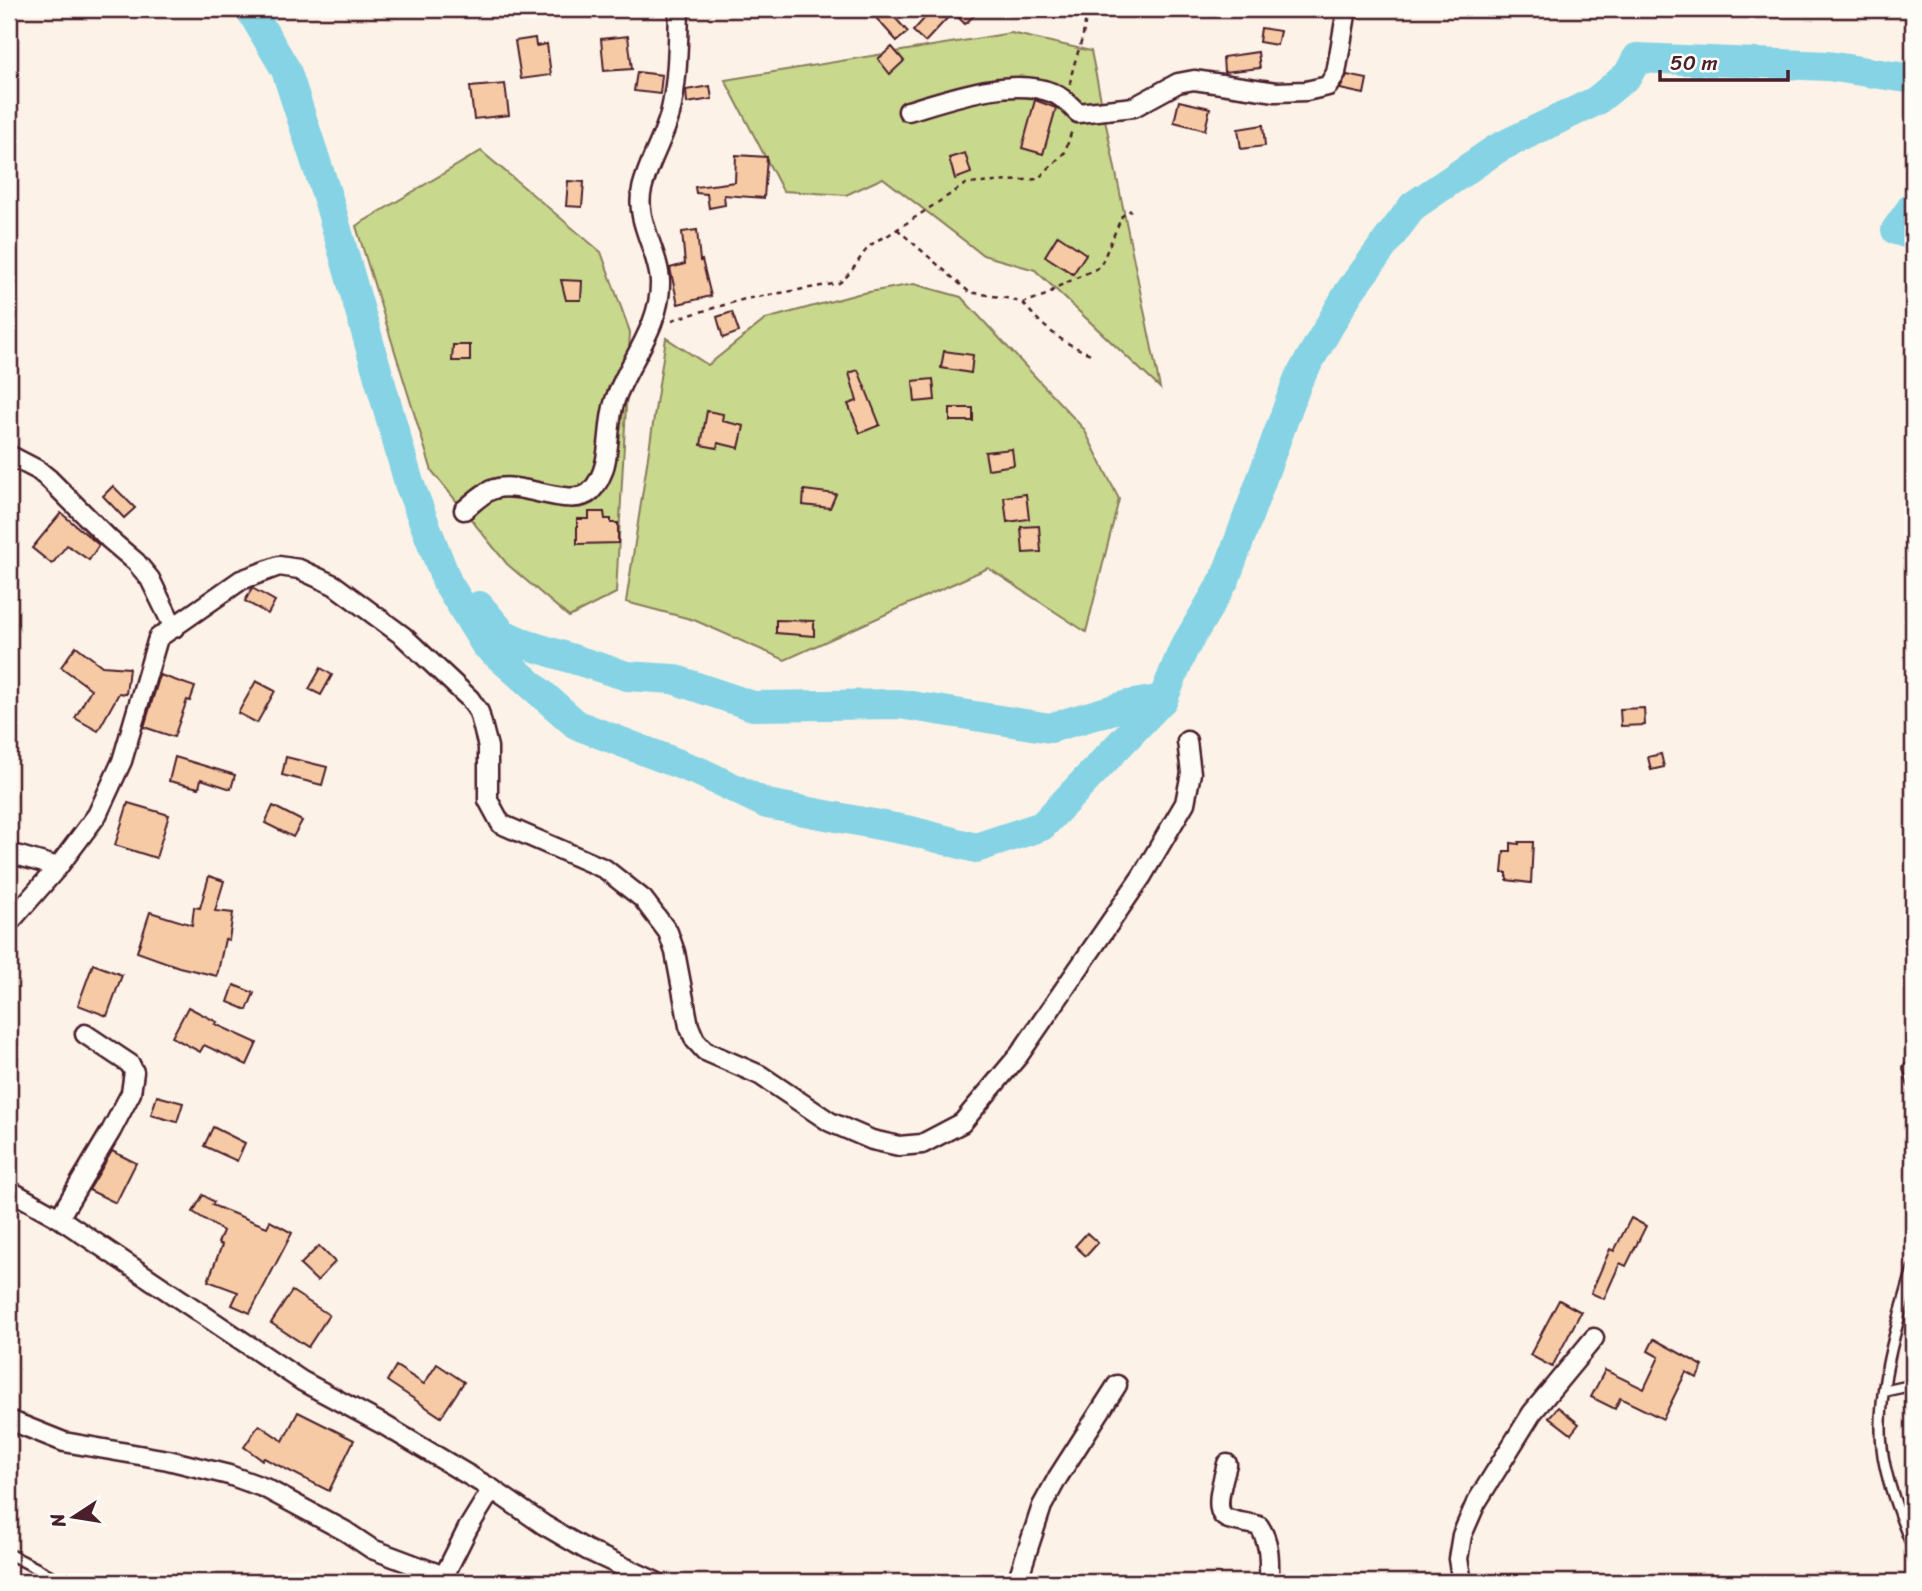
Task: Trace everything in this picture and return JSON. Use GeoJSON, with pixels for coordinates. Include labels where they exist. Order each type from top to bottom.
{"type":"FeatureCollection","features":[{"type":"Feature","properties":{"kind":"street"},"geometry":{"type":"LineString","coordinates":[[464,510],[491,489],[511,486],[564,498],[580,498],[590,492],[600,476],[610,438],[614,401],[641,350],[660,296],[660,279],[644,220],[641,191],[670,113],[677,59],[679,9]]}},
{"type":"Feature","properties":{"kind":"street"},"geometry":{"type":"LineString","coordinates":[[908,111],[967,94],[1001,88],[1031,87],[1054,93],[1073,108],[1134,107],[1178,83],[1194,80],[1276,92],[1306,91],[1328,86],[1336,73],[1347,9]]}},
{"type":"Feature","properties":{"kind":"street"},"geometry":{"type":"LineString","coordinates":[[9,456],[38,470],[49,479],[136,562],[150,579],[174,628]]}},
{"type":"Feature","properties":{"kind":"street"},"geometry":{"type":"LineString","coordinates":[[9,923],[58,867],[97,815],[122,761],[158,638],[241,580],[279,566],[299,569],[334,585],[403,636],[470,699],[479,712],[488,747],[488,800],[501,824],[605,869],[643,899],[668,932],[675,953],[689,1026],[695,1040],[705,1051],[760,1075],[830,1122],[872,1139],[899,1146],[922,1144],[962,1123],[1019,1055],[1142,876],[1185,803],[1191,773],[1187,741]]}},
{"type":"Feature","properties":{"kind":"street"},"geometry":{"type":"LineString","coordinates":[[9,853],[58,867]]}},
{"type":"Feature","properties":{"kind":"street"},"geometry":{"type":"LineString","coordinates":[[59,1218],[131,1093],[134,1072],[130,1064],[85,1034]]}},
{"type":"Feature","properties":{"kind":"street"},"geometry":{"type":"LineString","coordinates":[[9,1190],[59,1218],[302,1381],[384,1424],[577,1544],[656,1582]]}},
{"type":"Feature","properties":{"kind":"street"},"geometry":{"type":"LineString","coordinates":[[1462,1582],[1458,1559],[1462,1535],[1476,1503],[1532,1413],[1594,1338]]}},
{"type":"Feature","properties":{"kind":"street"},"geometry":{"type":"LineString","coordinates":[[1017,1582],[1042,1506],[1118,1385]]}},
{"type":"Feature","properties":{"kind":"street"},"geometry":{"type":"LineString","coordinates":[[9,1420],[64,1443],[168,1460],[253,1483],[334,1525],[372,1549],[443,1579],[468,1528],[492,1489]]}},
{"type":"Feature","properties":{"kind":"street"},"geometry":{"type":"LineString","coordinates":[[1227,1464],[1219,1505],[1222,1514],[1226,1518],[1259,1526],[1266,1536],[1269,1582]]}},
{"type":"Feature","properties":{"kind":"lane"},"geometry":{"type":"LineString","coordinates":[[1909,1068],[1913,1083]]}},
{"type":"Feature","properties":{"kind":"lane"},"geometry":{"type":"LineString","coordinates":[[1913,1269],[1894,1332],[1881,1429],[1884,1465],[1913,1548]]}},
{"type":"Feature","properties":{"kind":"lane"},"geometry":{"type":"LineString","coordinates":[[1885,1391],[1913,1385]]}},
{"type":"Feature","properties":{"kind":"lane"},"geometry":{"type":"LineString","coordinates":[[9,1555],[63,1582]]}},
{"type":"Feature","properties":{"kind":"path"},"geometry":{"type":"LineString","coordinates":[[651,326],[746,299],[839,283],[849,276],[866,248],[877,239],[966,184],[1038,179],[1065,152],[1073,108],[1072,64],[1084,31],[1085,9]]}},
{"type":"Feature","properties":{"kind":"path"},"geometry":{"type":"LineString","coordinates":[[1023,303],[1049,294],[1055,288],[1100,267],[1122,216],[1131,209]]}},
{"type":"Feature","properties":{"kind":"path"},"geometry":{"type":"LineString","coordinates":[[897,229],[969,292],[1023,303],[1043,327],[1074,348],[1091,354]]}},
{"type":"Feature","properties":{"kind":"green space"},"geometry":{"type":"Polygon","coordinates":[[[1011,33],[1091,51],[1160,388],[1035,270],[983,255],[883,178],[846,195],[783,191],[725,80],[1011,33]]]}},
{"type":"Feature","properties":{"kind":"green space"},"geometry":{"type":"Polygon","coordinates":[[[481,151],[601,252],[630,332],[616,593],[569,617],[507,564],[432,471],[356,226],[481,151]]]}},
{"type":"Feature","properties":{"kind":"green space"},"geometry":{"type":"Polygon","coordinates":[[[914,284],[961,297],[1084,429],[1119,499],[1086,632],[988,568],[785,660],[694,620],[626,602],[666,338],[708,365],[766,319],[858,294],[914,284]]]}},
{"type":"Feature","properties":{"kind":"building"},"geometry":{"type":"Polygon","coordinates":[[[868,9],[887,9],[908,32],[897,41],[868,9]]]}},
{"type":"Feature","properties":{"kind":"building"},"geometry":{"type":"Polygon","coordinates":[[[933,9],[981,9],[965,24],[953,12],[925,42],[913,31],[933,9]]]}},
{"type":"Feature","properties":{"kind":"building"},"geometry":{"type":"Polygon","coordinates":[[[1261,28],[1280,31],[1277,45],[1259,42],[1261,28]]]}},
{"type":"Feature","properties":{"kind":"building"},"geometry":{"type":"Polygon","coordinates":[[[628,36],[632,69],[604,71],[601,39],[628,36]]]}},
{"type":"Feature","properties":{"kind":"building"},"geometry":{"type":"Polygon","coordinates":[[[535,38],[536,46],[547,44],[551,75],[521,79],[515,41],[535,38]]]}},
{"type":"Feature","properties":{"kind":"building"},"geometry":{"type":"Polygon","coordinates":[[[892,47],[904,61],[890,74],[878,59],[892,47]]]}},
{"type":"Feature","properties":{"kind":"building"},"geometry":{"type":"Polygon","coordinates":[[[1258,52],[1260,68],[1224,72],[1223,57],[1258,52]]]}},
{"type":"Feature","properties":{"kind":"building"},"geometry":{"type":"Polygon","coordinates":[[[637,72],[662,75],[660,94],[634,91],[637,72]]]}},
{"type":"Feature","properties":{"kind":"building"},"geometry":{"type":"Polygon","coordinates":[[[1347,75],[1367,79],[1364,94],[1340,89],[1347,75]]]}},
{"type":"Feature","properties":{"kind":"building"},"geometry":{"type":"Polygon","coordinates":[[[505,84],[509,115],[474,119],[470,87],[505,84]]]}},
{"type":"Feature","properties":{"kind":"building"},"geometry":{"type":"Polygon","coordinates":[[[710,86],[712,99],[687,103],[686,90],[710,86]]]}},
{"type":"Feature","properties":{"kind":"building"},"geometry":{"type":"Polygon","coordinates":[[[1035,100],[1056,108],[1043,154],[1022,148],[1035,100]]]}},
{"type":"Feature","properties":{"kind":"building"},"geometry":{"type":"Polygon","coordinates":[[[1179,101],[1210,108],[1205,130],[1174,122],[1179,101]]]}},
{"type":"Feature","properties":{"kind":"building"},"geometry":{"type":"Polygon","coordinates":[[[1263,125],[1265,146],[1241,149],[1238,129],[1263,125]]]}},
{"type":"Feature","properties":{"kind":"building"},"geometry":{"type":"Polygon","coordinates":[[[965,153],[971,173],[955,179],[949,158],[965,153]]]}},
{"type":"Feature","properties":{"kind":"building"},"geometry":{"type":"Polygon","coordinates":[[[736,155],[767,157],[764,198],[724,195],[725,205],[709,208],[707,194],[696,193],[695,187],[735,182],[736,155]]]}},
{"type":"Feature","properties":{"kind":"building"},"geometry":{"type":"Polygon","coordinates":[[[568,181],[584,182],[582,207],[566,206],[568,181]]]}},
{"type":"Feature","properties":{"kind":"building"},"geometry":{"type":"Polygon","coordinates":[[[697,230],[700,261],[702,260],[711,296],[678,304],[670,268],[685,264],[682,232],[697,230]]]}},
{"type":"Feature","properties":{"kind":"building"},"geometry":{"type":"Polygon","coordinates":[[[1058,235],[1086,254],[1073,274],[1045,256],[1058,235]]]}},
{"type":"Feature","properties":{"kind":"building"},"geometry":{"type":"Polygon","coordinates":[[[561,280],[582,281],[581,300],[566,300],[561,280]]]}},
{"type":"Feature","properties":{"kind":"building"},"geometry":{"type":"Polygon","coordinates":[[[732,312],[739,332],[723,338],[717,317],[732,312]]]}},
{"type":"Feature","properties":{"kind":"building"},"geometry":{"type":"Polygon","coordinates":[[[453,345],[470,345],[470,361],[452,361],[453,345]]]}},
{"type":"Feature","properties":{"kind":"building"},"geometry":{"type":"Polygon","coordinates":[[[944,351],[973,355],[971,373],[941,368],[944,351]]]}},
{"type":"Feature","properties":{"kind":"building"},"geometry":{"type":"Polygon","coordinates":[[[858,370],[880,425],[860,433],[848,404],[857,401],[849,373],[858,370]]]}},
{"type":"Feature","properties":{"kind":"building"},"geometry":{"type":"Polygon","coordinates":[[[933,379],[935,400],[915,402],[913,381],[933,379]]]}},
{"type":"Feature","properties":{"kind":"building"},"geometry":{"type":"Polygon","coordinates":[[[950,408],[973,408],[973,421],[950,421],[950,408]]]}},
{"type":"Feature","properties":{"kind":"building"},"geometry":{"type":"Polygon","coordinates":[[[707,411],[723,414],[722,421],[744,426],[739,448],[718,443],[717,448],[701,445],[707,411]]]}},
{"type":"Feature","properties":{"kind":"building"},"geometry":{"type":"Polygon","coordinates":[[[1012,449],[1014,465],[988,469],[985,452],[1012,449]]]}},
{"type":"Feature","properties":{"kind":"building"},"geometry":{"type":"Polygon","coordinates":[[[113,486],[135,508],[124,518],[103,496],[113,486]]]}},
{"type":"Feature","properties":{"kind":"building"},"geometry":{"type":"Polygon","coordinates":[[[804,490],[836,494],[830,508],[803,505],[804,490]]]}},
{"type":"Feature","properties":{"kind":"building"},"geometry":{"type":"Polygon","coordinates":[[[1026,494],[1029,519],[1007,522],[1004,497],[1026,494]]]}},
{"type":"Feature","properties":{"kind":"building"},"geometry":{"type":"Polygon","coordinates":[[[589,512],[604,512],[605,519],[618,523],[618,543],[577,544],[577,519],[589,519],[589,512]]]}},
{"type":"Feature","properties":{"kind":"building"},"geometry":{"type":"Polygon","coordinates":[[[61,513],[99,545],[89,560],[67,545],[52,564],[32,548],[61,513]]]}},
{"type":"Feature","properties":{"kind":"building"},"geometry":{"type":"Polygon","coordinates":[[[1039,526],[1041,552],[1023,553],[1021,527],[1039,526]]]}},
{"type":"Feature","properties":{"kind":"building"},"geometry":{"type":"Polygon","coordinates":[[[252,588],[275,601],[268,614],[245,601],[252,588]]]}},
{"type":"Feature","properties":{"kind":"building"},"geometry":{"type":"Polygon","coordinates":[[[776,620],[814,621],[814,636],[776,633],[776,620]]]}},
{"type":"Feature","properties":{"kind":"building"},"geometry":{"type":"Polygon","coordinates":[[[76,646],[102,666],[129,668],[126,694],[119,693],[98,731],[75,718],[91,689],[61,667],[76,646]]]}},
{"type":"Feature","properties":{"kind":"building"},"geometry":{"type":"Polygon","coordinates":[[[321,668],[332,675],[321,695],[309,689],[321,668]]]}},
{"type":"Feature","properties":{"kind":"building"},"geometry":{"type":"Polygon","coordinates":[[[160,675],[195,687],[190,701],[187,700],[174,737],[144,727],[160,675]]]}},
{"type":"Feature","properties":{"kind":"building"},"geometry":{"type":"Polygon","coordinates":[[[256,681],[275,691],[257,723],[238,713],[256,681]]]}},
{"type":"Feature","properties":{"kind":"building"},"geometry":{"type":"Polygon","coordinates":[[[1644,708],[1645,725],[1621,726],[1620,709],[1644,708]]]}},
{"type":"Feature","properties":{"kind":"building"},"geometry":{"type":"Polygon","coordinates":[[[1661,754],[1664,767],[1651,770],[1648,757],[1661,754]]]}},
{"type":"Feature","properties":{"kind":"building"},"geometry":{"type":"Polygon","coordinates":[[[175,757],[235,775],[231,789],[201,779],[199,788],[169,781],[175,757]]]}},
{"type":"Feature","properties":{"kind":"building"},"geometry":{"type":"Polygon","coordinates":[[[286,757],[327,767],[322,785],[282,775],[286,757]]]}},
{"type":"Feature","properties":{"kind":"building"},"geometry":{"type":"Polygon","coordinates":[[[128,803],[169,815],[156,858],[115,845],[128,803]]]}},
{"type":"Feature","properties":{"kind":"building"},"geometry":{"type":"Polygon","coordinates":[[[273,806],[302,821],[293,837],[265,823],[273,806]]]}},
{"type":"Feature","properties":{"kind":"building"},"geometry":{"type":"Polygon","coordinates":[[[1533,842],[1531,883],[1507,880],[1507,873],[1502,873],[1504,851],[1511,851],[1511,843],[1533,842]]]}},
{"type":"Feature","properties":{"kind":"building"},"geometry":{"type":"Polygon","coordinates":[[[209,876],[224,881],[215,911],[233,913],[229,940],[225,939],[217,976],[179,967],[137,952],[150,912],[192,925],[194,907],[200,908],[209,876]]]}},
{"type":"Feature","properties":{"kind":"building"},"geometry":{"type":"Polygon","coordinates":[[[93,964],[122,975],[107,1016],[78,1005],[93,964]]]}},
{"type":"Feature","properties":{"kind":"building"},"geometry":{"type":"Polygon","coordinates":[[[234,985],[254,993],[247,1010],[228,1002],[234,985]]]}},
{"type":"Feature","properties":{"kind":"building"},"geometry":{"type":"Polygon","coordinates":[[[188,1007],[217,1022],[215,1024],[257,1043],[247,1065],[204,1045],[200,1052],[172,1037],[188,1007]]]}},
{"type":"Feature","properties":{"kind":"building"},"geometry":{"type":"Polygon","coordinates":[[[157,1096],[183,1103],[177,1122],[151,1115],[157,1096]]]}},
{"type":"Feature","properties":{"kind":"building"},"geometry":{"type":"Polygon","coordinates":[[[213,1127],[245,1143],[237,1161],[204,1146],[213,1127]]]}},
{"type":"Feature","properties":{"kind":"building"},"geometry":{"type":"Polygon","coordinates":[[[112,1151],[136,1163],[116,1203],[89,1190],[112,1151]]]}},
{"type":"Feature","properties":{"kind":"building"},"geometry":{"type":"Polygon","coordinates":[[[203,1195],[214,1202],[212,1205],[267,1227],[270,1221],[292,1233],[250,1313],[232,1305],[238,1292],[208,1281],[222,1245],[218,1243],[223,1231],[193,1212],[203,1195]]]}},
{"type":"Feature","properties":{"kind":"building"},"geometry":{"type":"Polygon","coordinates":[[[1631,1218],[1646,1226],[1626,1266],[1620,1263],[1604,1299],[1591,1293],[1610,1249],[1614,1251],[1631,1218]]]}},
{"type":"Feature","properties":{"kind":"building"},"geometry":{"type":"Polygon","coordinates":[[[1087,1233],[1098,1243],[1086,1256],[1075,1246],[1087,1233]]]}},
{"type":"Feature","properties":{"kind":"building"},"geometry":{"type":"Polygon","coordinates":[[[319,1246],[335,1262],[317,1281],[300,1265],[319,1246]]]}},
{"type":"Feature","properties":{"kind":"building"},"geometry":{"type":"Polygon","coordinates":[[[292,1291],[329,1315],[308,1347],[271,1323],[292,1291]]]}},
{"type":"Feature","properties":{"kind":"building"},"geometry":{"type":"Polygon","coordinates":[[[1559,1300],[1581,1312],[1552,1367],[1530,1355],[1559,1300]]]}},
{"type":"Feature","properties":{"kind":"building"},"geometry":{"type":"Polygon","coordinates":[[[1654,1339],[1703,1366],[1697,1378],[1686,1372],[1663,1419],[1620,1398],[1615,1409],[1591,1397],[1605,1370],[1644,1389],[1659,1357],[1648,1351],[1654,1339]]]}},
{"type":"Feature","properties":{"kind":"building"},"geometry":{"type":"Polygon","coordinates":[[[437,1364],[464,1382],[441,1417],[387,1381],[396,1366],[424,1384],[437,1364]]]}},
{"type":"Feature","properties":{"kind":"building"},"geometry":{"type":"Polygon","coordinates":[[[1558,1407],[1579,1424],[1571,1434],[1549,1417],[1558,1407]]]}},
{"type":"Feature","properties":{"kind":"building"},"geometry":{"type":"Polygon","coordinates":[[[298,1412],[354,1440],[329,1491],[264,1458],[262,1460],[244,1447],[259,1425],[283,1441],[298,1412]]]}},
{"type":"Feature","properties":{"kind":"waterway"},"geometry":{"type":"LineString","coordinates":[[250,9],[286,70],[329,202],[409,483],[447,582],[485,644],[577,725],[700,772],[767,804],[911,831],[976,848],[1042,826],[1163,699],[1183,650],[1225,579],[1298,380],[1349,292],[1413,206],[1498,148],[1596,101],[1628,75],[1637,58],[1828,66],[1913,79]]}},
{"type":"Feature","properties":{"kind":"waterway"},"geometry":{"type":"LineString","coordinates":[[1913,206],[1896,230],[1913,235]]}},
{"type":"Feature","properties":{"kind":"waterway"},"geometry":{"type":"LineString","coordinates":[[479,606],[503,634],[525,644],[627,676],[673,679],[753,706],[899,704],[1050,728],[1128,705],[1163,699]]}}]}
